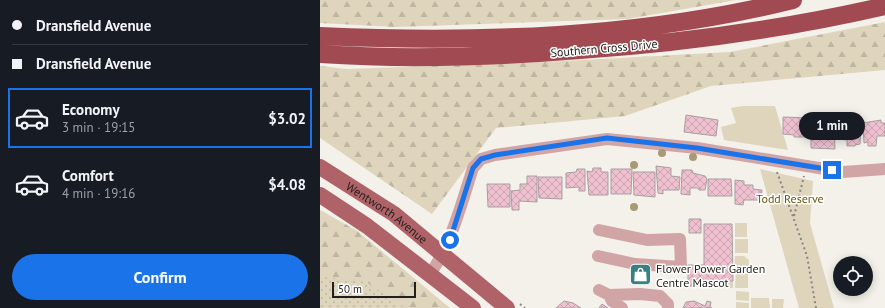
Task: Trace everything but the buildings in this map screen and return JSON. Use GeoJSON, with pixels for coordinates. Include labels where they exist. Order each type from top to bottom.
{"type":"FeatureCollection","features":[{"type":"Feature","properties":{"kind":"highway","name":"Southern Cross Drive"},"geometry":{"type":"LineString","coordinates":[[320,36],[462,39],[621,30],[752,10],[793,0]]}},
{"type":"Feature","properties":{"kind":"highway","name":"Southern Cross Drive"},"geometry":{"type":"LineString","coordinates":[[320,54],[437,57],[526,54],[635,46],[743,34],[885,6]]}},
{"type":"Feature","properties":{"kind":"main road","name":"Wentworth Avenue"},"geometry":{"type":"LineString","coordinates":[[320,167],[394,214],[507,308]]}},
{"type":"Feature","properties":{"kind":"main road","name":"Wentworth Avenue"},"geometry":{"type":"LineString","coordinates":[[320,195],[367,226],[473,308]]}},
{"type":"Feature","properties":{"kind":"street"},"geometry":{"type":"LineString","coordinates":[[431,274],[443,255],[450,240],[473,168],[481,159],[495,155],[607,138],[697,148],[843,172],[885,170]]}},
{"type":"Feature","properties":{"kind":"street"},"geometry":{"type":"LineString","coordinates":[[598,256],[635,264],[681,267],[680,239],[647,240],[599,230]]}},
{"type":"Feature","properties":{"kind":"street"},"geometry":{"type":"LineString","coordinates":[[622,308],[604,293],[660,296],[668,304],[668,308]]}},
{"type":"Feature","properties":{"kind":"path"},"geometry":{"type":"LineString","coordinates":[[775,161],[807,256],[816,308]]}},
{"type":"Feature","properties":{"kind":"path"},"geometry":{"type":"LineString","coordinates":[[793,217],[807,167]]}},
{"type":"Feature","properties":{"kind":"green space"},"geometry":{"type":"Polygon","coordinates":[[[320,0],[736,0],[627,19],[395,27],[320,23],[320,0]]]}},
{"type":"Feature","properties":{"kind":"green space"},"geometry":{"type":"Polygon","coordinates":[[[885,22],[885,70],[711,86],[625,116],[496,128],[432,214],[320,138],[320,66],[347,69],[545,62],[730,52],[885,22]]]}},
{"type":"Feature","properties":{"kind":"green space"},"geometry":{"type":"Polygon","coordinates":[[[742,106],[775,106],[788,150],[724,140],[721,127],[736,123],[731,108],[742,106]]]}},
{"type":"Feature","properties":{"kind":"green space","name":"Todd Reserve"},"geometry":{"type":"Polygon","coordinates":[[[760,169],[813,181],[810,223],[834,308],[799,308],[760,169]]]}},
{"type":"Feature","properties":{"kind":"green space"},"geometry":{"type":"Polygon","coordinates":[[[320,210],[356,230],[450,308],[405,308],[366,282],[320,276],[320,210]]]}},
{"type":"Feature","properties":{"kind":"green space"},"geometry":{"type":"Polygon","coordinates":[[[735,223],[747,223],[747,237],[735,237],[735,223]]]}},
{"type":"Feature","properties":{"kind":"green space"},"geometry":{"type":"Polygon","coordinates":[[[320,232],[434,308],[320,308],[320,232]]]}},
{"type":"Feature","properties":{"kind":"green space"},"geometry":{"type":"Polygon","coordinates":[[[735,239],[748,239],[748,253],[735,253],[735,239]]]}},
{"type":"Feature","properties":{"kind":"green space"},"geometry":{"type":"Polygon","coordinates":[[[735,256],[744,256],[749,260],[749,272],[734,272],[735,256]]]}},
{"type":"Feature","properties":{"kind":"green space"},"geometry":{"type":"Polygon","coordinates":[[[736,273],[748,273],[748,288],[735,288],[736,273]]]}},
{"type":"Feature","properties":{"kind":"green space"},"geometry":{"type":"Polygon","coordinates":[[[718,281],[733,281],[733,288],[718,288],[718,281]]]}},
{"type":"Feature","properties":{"kind":"green space"},"geometry":{"type":"Polygon","coordinates":[[[736,291],[749,292],[749,301],[736,300],[736,291]]]}},
{"type":"Feature","properties":{"kind":"green space"},"geometry":{"type":"Polygon","coordinates":[[[751,298],[769,298],[770,308],[751,308],[751,298]]]}},
{"type":"Feature","properties":{"kind":"green space"},"geometry":{"type":"Polygon","coordinates":[[[772,299],[784,299],[783,308],[772,308],[772,299]]]}},
{"type":"Feature","properties":{"kind":"green space"},"geometry":{"type":"Polygon","coordinates":[[[736,302],[749,303],[749,308],[736,308],[736,302]]]}},
{"type":"Feature","properties":{"kind":"place","name":"Flower Power Garden Centre Mascot"},"geometry":{"type":"Point","coordinates":[641,275]}},
{"type":"Feature","properties":{"kind":"route"},"geometry":{"type":"LineString","coordinates":[[450,240],[473,168],[481,159],[495,155],[607,138],[697,148],[809,168],[832,170]]}}]}
